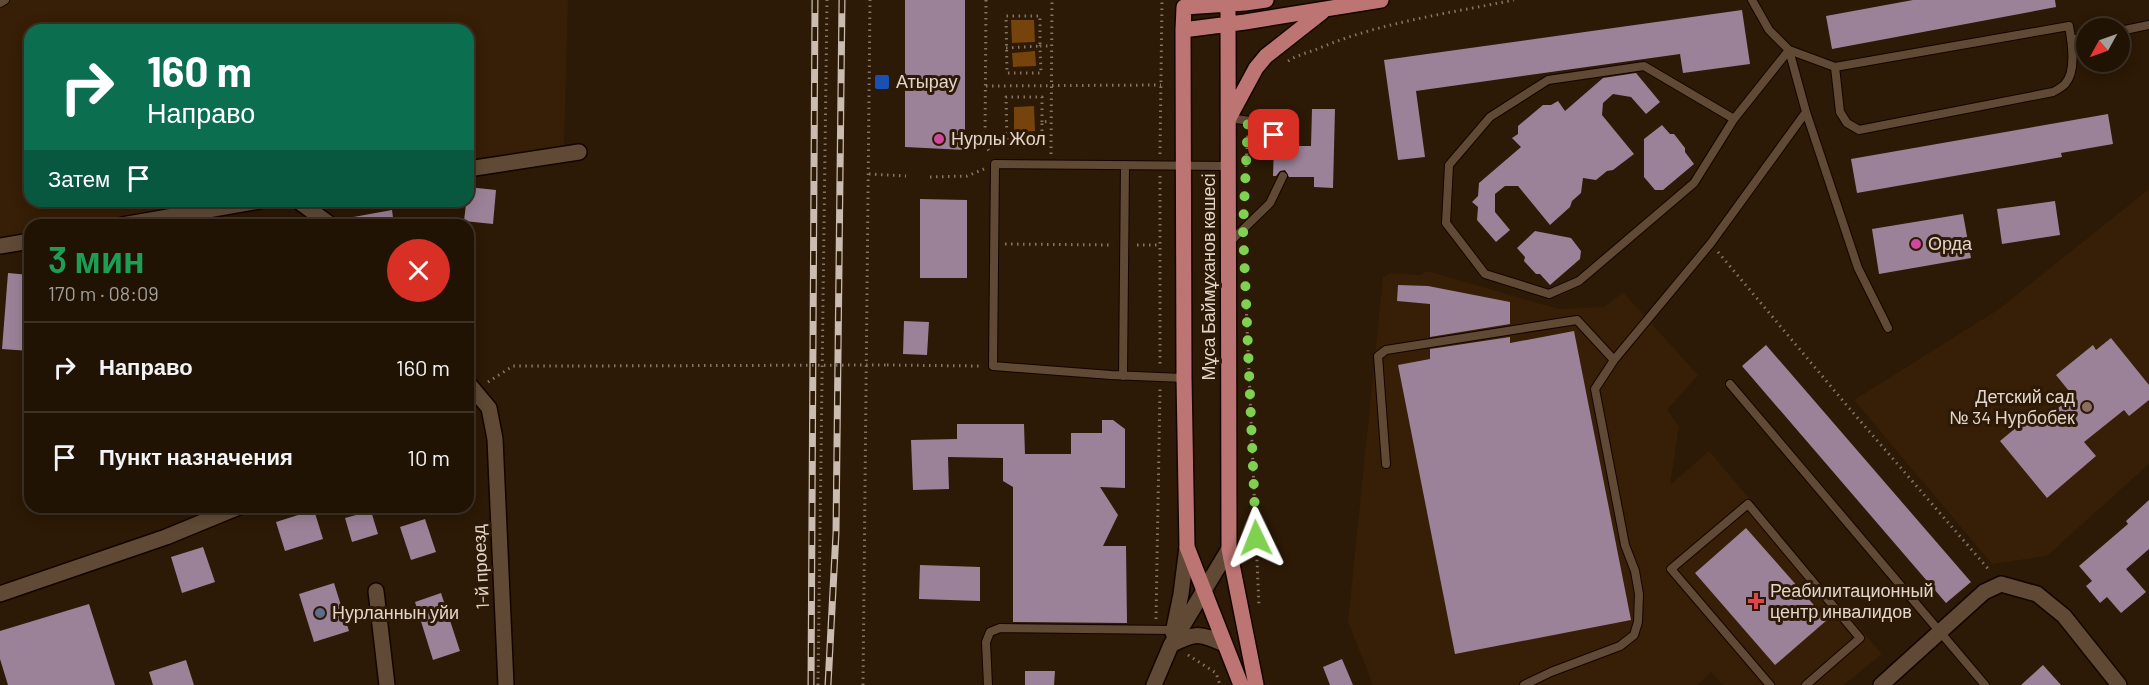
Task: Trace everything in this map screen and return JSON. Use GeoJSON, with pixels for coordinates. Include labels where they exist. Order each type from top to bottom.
{"type":"FeatureCollection","features":[{"type":"Feature","properties":{"kind":"main road"},"geometry":{"type":"LineString","coordinates":[[1228,5],[1266,0]]}},
{"type":"Feature","properties":{"kind":"main road"},"geometry":{"type":"LineString","coordinates":[[1183,30],[1381,0]]}},
{"type":"Feature","properties":{"kind":"main road","name":"Мұса Баймұханов көшесі"},"geometry":{"type":"LineString","coordinates":[[1187,547],[1184,378],[1184,7],[1228,5],[1229,549],[1256,685]]}},
{"type":"Feature","properties":{"kind":"main road"},"geometry":{"type":"LineString","coordinates":[[1229,118],[1256,68],[1266,56],[1324,10]]}},
{"type":"Feature","properties":{"kind":"main road"},"geometry":{"type":"LineString","coordinates":[[1187,547],[1241,685]]}},
{"type":"Feature","properties":{"kind":"street"},"geometry":{"type":"LineString","coordinates":[[474,168],[579,152]]}},
{"type":"Feature","properties":{"kind":"street"},"geometry":{"type":"LineString","coordinates":[[156,219],[226,207]]}},
{"type":"Feature","properties":{"kind":"street"},"geometry":{"type":"LineString","coordinates":[[306,207],[324,219]]}},
{"type":"Feature","properties":{"kind":"street"},"geometry":{"type":"LineString","coordinates":[[0,246],[24,242]]}},
{"type":"Feature","properties":{"kind":"street","name":"1-й проезд"},"geometry":{"type":"LineString","coordinates":[[474,389],[489,408],[495,439],[506,685]]}},
{"type":"Feature","properties":{"kind":"street"},"geometry":{"type":"LineString","coordinates":[[0,594],[166,537],[224,513]]}},
{"type":"Feature","properties":{"kind":"street"},"geometry":{"type":"LineString","coordinates":[[1154,685],[1173,637],[1187,547]]}},
{"type":"Feature","properties":{"kind":"street"},"geometry":{"type":"LineString","coordinates":[[1173,637],[1229,549]]}},
{"type":"Feature","properties":{"kind":"street"},"geometry":{"type":"LineString","coordinates":[[1881,685],[1984,592],[2001,584],[2037,594],[2064,616],[2119,685]]}},
{"type":"Feature","properties":{"kind":"street"},"geometry":{"type":"LineString","coordinates":[[376,591],[387,685]]}},
{"type":"Feature","properties":{"kind":"street"},"geometry":{"type":"LineString","coordinates":[[1173,637],[1203,634],[1224,644]]}},
{"type":"Feature","properties":{"kind":"lane"},"geometry":{"type":"LineString","coordinates":[[0,3],[5,0]]}},
{"type":"Feature","properties":{"kind":"lane"},"geometry":{"type":"LineString","coordinates":[[1752,0],[1769,30],[1789,50],[1835,67],[2069,26],[2071,72],[2065,84],[2053,92],[1859,130],[1847,123],[1840,112],[1835,67]]}},
{"type":"Feature","properties":{"kind":"lane"},"geometry":{"type":"LineString","coordinates":[[2130,29],[2149,25]]}},
{"type":"Feature","properties":{"kind":"lane"},"geometry":{"type":"LineString","coordinates":[[2071,40],[2076,39]]}},
{"type":"Feature","properties":{"kind":"lane"},"geometry":{"type":"LineString","coordinates":[[1789,50],[1806,112],[1858,268],[1888,328]]}},
{"type":"Feature","properties":{"kind":"lane"},"geometry":{"type":"LineString","coordinates":[[1734,119],[1644,66],[1548,80],[1490,117],[1449,165],[1446,223],[1485,274],[1549,294],[1579,281],[1694,183],[1734,119],[1789,50]]}},
{"type":"Feature","properties":{"kind":"lane"},"geometry":{"type":"LineString","coordinates":[[1524,685],[1551,672],[1620,646],[1634,635],[1638,622],[1639,594],[1635,571],[1625,545],[1595,389],[1614,360],[1711,243],[1806,112]]}},
{"type":"Feature","properties":{"kind":"lane"},"geometry":{"type":"LineString","coordinates":[[1229,118],[1264,123],[1283,146]]}},
{"type":"Feature","properties":{"kind":"lane"},"geometry":{"type":"LineString","coordinates":[[1184,378],[993,366],[996,164],[1229,166]]}},
{"type":"Feature","properties":{"kind":"lane"},"geometry":{"type":"LineString","coordinates":[[1124,375],[1125,165]]}},
{"type":"Feature","properties":{"kind":"lane"},"geometry":{"type":"LineString","coordinates":[[1228,243],[1270,203],[1283,176]]}},
{"type":"Feature","properties":{"kind":"lane"},"geometry":{"type":"LineString","coordinates":[[1386,464],[1378,356],[1386,350],[1577,320],[1614,360]]}},
{"type":"Feature","properties":{"kind":"lane"},"geometry":{"type":"LineString","coordinates":[[1730,384],[1985,685]]}},
{"type":"Feature","properties":{"kind":"lane"},"geometry":{"type":"LineString","coordinates":[[1770,685],[1671,570],[1748,504],[1860,638],[1806,685]]}},
{"type":"Feature","properties":{"kind":"lane"},"geometry":{"type":"LineString","coordinates":[[988,685],[986,642],[990,632],[1000,628],[1156,629],[1173,637]]}},
{"type":"Feature","properties":{"kind":"path"},"geometry":{"type":"LineString","coordinates":[[818,685],[827,0]]}},
{"type":"Feature","properties":{"kind":"path"},"geometry":{"type":"LineString","coordinates":[[863,685],[870,0]]}},
{"type":"Feature","properties":{"kind":"path"},"geometry":{"type":"LineString","coordinates":[[930,177],[967,176],[996,164],[985,144],[986,0]]}},
{"type":"Feature","properties":{"kind":"path"},"geometry":{"type":"LineString","coordinates":[[1051,165],[1052,0]]}},
{"type":"Feature","properties":{"kind":"path"},"geometry":{"type":"LineString","coordinates":[[1156,629],[1162,0]]}},
{"type":"Feature","properties":{"kind":"path"},"geometry":{"type":"LineString","coordinates":[[1287,62],[1296,56],[1347,37],[1514,0]]}},
{"type":"Feature","properties":{"kind":"path"},"geometry":{"type":"LineString","coordinates":[[1006,16],[1040,16],[1040,46],[1041,73],[1007,73],[1006,16]]}},
{"type":"Feature","properties":{"kind":"path"},"geometry":{"type":"LineString","coordinates":[[1006,48],[1052,46]]}},
{"type":"Feature","properties":{"kind":"path"},"geometry":{"type":"LineString","coordinates":[[985,86],[1161,85]]}},
{"type":"Feature","properties":{"kind":"path"},"geometry":{"type":"LineString","coordinates":[[1006,97],[1042,97],[1042,122],[1042,141],[1007,141],[1006,97]]}},
{"type":"Feature","properties":{"kind":"path"},"geometry":{"type":"LineString","coordinates":[[1042,122],[1051,121]]}},
{"type":"Feature","properties":{"kind":"path"},"geometry":{"type":"LineString","coordinates":[[1246,169],[1248,122]]}},
{"type":"Feature","properties":{"kind":"path"},"geometry":{"type":"LineString","coordinates":[[868,174],[906,176]]}},
{"type":"Feature","properties":{"kind":"path"},"geometry":{"type":"LineString","coordinates":[[994,243],[1160,245]]}},
{"type":"Feature","properties":{"kind":"path"},"geometry":{"type":"LineString","coordinates":[[1711,243],[2001,584]]}},
{"type":"Feature","properties":{"kind":"path"},"geometry":{"type":"LineString","coordinates":[[1246,300],[1259,610]]}},
{"type":"Feature","properties":{"kind":"path"},"geometry":{"type":"LineString","coordinates":[[474,386],[513,366],[993,366]]}},
{"type":"Feature","properties":{"kind":"path"},"geometry":{"type":"LineString","coordinates":[[1173,637],[1216,673],[1220,685]]}},
{"type":"Feature","properties":{"kind":"shaded area"},"geometry":{"type":"Polygon","coordinates":[[[0,0],[568,0],[564,146],[474,161],[474,24],[24,24],[24,207],[189,207],[116,219],[24,219],[24,234],[0,238],[0,0]]]}},
{"type":"Feature","properties":{"kind":"shaded area"},"geometry":{"type":"Polygon","coordinates":[[[1011,20],[1034,20],[1035,42],[1012,43],[1011,20]]]}},
{"type":"Feature","properties":{"kind":"shaded area"},"geometry":{"type":"Polygon","coordinates":[[[1035,51],[1036,66],[1013,67],[1012,53],[1035,51]]]}},
{"type":"Feature","properties":{"kind":"shaded area"},"geometry":{"type":"Polygon","coordinates":[[[1034,106],[1035,131],[1014,132],[1014,107],[1034,106]]]}},
{"type":"Feature","properties":{"kind":"shaded area"},"geometry":{"type":"Polygon","coordinates":[[[2149,189],[2149,464],[2047,556],[1992,564],[1854,400],[1999,309],[2149,189]]]}},
{"type":"Feature","properties":{"kind":"shaded area"},"geometry":{"type":"Polygon","coordinates":[[[1427,271],[1559,309],[1604,307],[1623,292],[1698,375],[1667,410],[1679,426],[1670,485],[1709,451],[1882,654],[1844,685],[1723,685],[1711,672],[1698,685],[1373,685],[1348,622],[1383,277],[1390,273],[1420,275],[1427,271]]]}},
{"type":"Feature","properties":{"kind":"building"},"geometry":{"type":"Polygon","coordinates":[[[905,0],[965,0],[965,150],[905,147],[905,0]]]}},
{"type":"Feature","properties":{"kind":"building"},"geometry":{"type":"Polygon","coordinates":[[[1913,0],[2055,0],[2056,7],[1832,49],[1826,16],[1913,0]]]}},
{"type":"Feature","properties":{"kind":"building"},"geometry":{"type":"Polygon","coordinates":[[[1742,10],[1750,64],[1683,73],[1680,54],[1416,91],[1425,157],[1398,160],[1384,60],[1742,10]]]}},
{"type":"Feature","properties":{"kind":"building"},"geometry":{"type":"Polygon","coordinates":[[[1636,73],[1660,102],[1646,114],[1631,97],[1613,94],[1603,103],[1602,115],[1634,154],[1596,180],[1583,178],[1581,193],[1572,201],[1570,207],[1550,225],[1518,186],[1505,186],[1495,194],[1495,212],[1510,230],[1496,242],[1477,220],[1478,207],[1472,202],[1478,196],[1479,183],[1521,147],[1512,138],[1518,134],[1518,126],[1543,105],[1551,105],[1558,101],[1565,111],[1603,78],[1636,73]]]}},
{"type":"Feature","properties":{"kind":"building"},"geometry":{"type":"Polygon","coordinates":[[[1312,109],[1335,109],[1333,188],[1314,187],[1314,177],[1289,177],[1285,170],[1273,176],[1274,146],[1283,152],[1289,146],[1311,146],[1312,109]]]}},
{"type":"Feature","properties":{"kind":"building"},"geometry":{"type":"Polygon","coordinates":[[[2108,114],[2113,144],[2061,153],[2062,157],[1857,193],[1851,159],[2108,114]]]}},
{"type":"Feature","properties":{"kind":"building"},"geometry":{"type":"Polygon","coordinates":[[[1662,125],[1670,134],[1674,134],[1694,164],[1663,190],[1655,190],[1644,177],[1644,139],[1662,125]]]}},
{"type":"Feature","properties":{"kind":"building"},"geometry":{"type":"Polygon","coordinates":[[[474,188],[496,190],[493,224],[464,219],[466,207],[474,207],[474,188]]]}},
{"type":"Feature","properties":{"kind":"building"},"geometry":{"type":"Polygon","coordinates":[[[920,199],[967,200],[967,278],[920,278],[920,199]]]}},
{"type":"Feature","properties":{"kind":"building"},"geometry":{"type":"Polygon","coordinates":[[[2055,201],[2060,235],[2002,244],[1997,209],[2055,201]]]}},
{"type":"Feature","properties":{"kind":"building"},"geometry":{"type":"Polygon","coordinates":[[[392,210],[393,219],[348,219],[392,210]]]}},
{"type":"Feature","properties":{"kind":"building"},"geometry":{"type":"Polygon","coordinates":[[[1963,214],[1971,258],[1879,274],[1872,229],[1963,214]]]}},
{"type":"Feature","properties":{"kind":"building"},"geometry":{"type":"Polygon","coordinates":[[[1535,231],[1571,238],[1581,251],[1580,259],[1550,285],[1524,261],[1525,257],[1517,248],[1535,231]]]}},
{"type":"Feature","properties":{"kind":"building"},"geometry":{"type":"Polygon","coordinates":[[[8,273],[24,274],[24,351],[2,349],[8,273]]]}},
{"type":"Feature","properties":{"kind":"building"},"geometry":{"type":"Polygon","coordinates":[[[1398,285],[1428,286],[1510,302],[1510,324],[1430,337],[1430,304],[1397,301],[1398,285]]]}},
{"type":"Feature","properties":{"kind":"building"},"geometry":{"type":"Polygon","coordinates":[[[904,321],[929,322],[927,355],[903,354],[904,321]]]}},
{"type":"Feature","properties":{"kind":"building"},"geometry":{"type":"Polygon","coordinates":[[[1574,331],[1631,620],[1455,654],[1398,365],[1430,359],[1430,349],[1510,337],[1510,343],[1574,331]]]}},
{"type":"Feature","properties":{"kind":"building"},"geometry":{"type":"Polygon","coordinates":[[[2111,338],[2149,385],[2149,400],[2129,416],[2124,410],[2084,442],[2096,456],[2047,498],[2000,441],[2029,417],[2036,426],[2073,396],[2056,375],[2093,345],[2096,350],[2111,338]]]}},
{"type":"Feature","properties":{"kind":"building"},"geometry":{"type":"Polygon","coordinates":[[[1766,345],[1971,582],[1946,603],[1742,366],[1766,345]]]}},
{"type":"Feature","properties":{"kind":"building"},"geometry":{"type":"Polygon","coordinates":[[[1102,420],[1113,420],[1125,429],[1125,488],[1100,487],[1118,515],[1103,546],[1126,546],[1127,623],[1013,622],[1013,487],[1003,481],[1003,458],[948,457],[949,489],[913,490],[911,440],[957,439],[957,424],[1024,424],[1025,454],[1071,454],[1071,433],[1102,433],[1102,420]]]}},
{"type":"Feature","properties":{"kind":"building"},"geometry":{"type":"Polygon","coordinates":[[[2149,500],[2149,549],[2126,569],[2146,592],[2121,613],[2107,597],[2100,603],[2086,586],[2092,581],[2079,566],[2128,524],[2126,521],[2149,500]]]}},
{"type":"Feature","properties":{"kind":"building"},"geometry":{"type":"Polygon","coordinates":[[[304,513],[315,513],[323,539],[285,551],[276,522],[304,513]]]}},
{"type":"Feature","properties":{"kind":"building"},"geometry":{"type":"Polygon","coordinates":[[[372,513],[378,534],[352,542],[345,518],[372,513]]]}},
{"type":"Feature","properties":{"kind":"building"},"geometry":{"type":"Polygon","coordinates":[[[425,519],[436,552],[411,560],[400,527],[425,519]]]}},
{"type":"Feature","properties":{"kind":"building","name":"Реабилитационный центр инвалидов"},"geometry":{"type":"Polygon","coordinates":[[[1746,528],[1827,620],[1775,665],[1695,573],[1746,528]]]}},
{"type":"Feature","properties":{"kind":"building"},"geometry":{"type":"Polygon","coordinates":[[[203,547],[215,582],[182,593],[171,557],[203,547]]]}},
{"type":"Feature","properties":{"kind":"building"},"geometry":{"type":"Polygon","coordinates":[[[920,565],[980,567],[980,601],[919,599],[920,565]]]}},
{"type":"Feature","properties":{"kind":"building"},"geometry":{"type":"Polygon","coordinates":[[[334,583],[349,631],[314,642],[299,594],[334,583]]]}},
{"type":"Feature","properties":{"kind":"building"},"geometry":{"type":"Polygon","coordinates":[[[441,593],[460,651],[433,660],[415,602],[441,593]]]}},
{"type":"Feature","properties":{"kind":"building"},"geometry":{"type":"Polygon","coordinates":[[[89,604],[115,685],[8,685],[0,659],[0,631],[89,604]]]}},
{"type":"Feature","properties":{"kind":"building"},"geometry":{"type":"Polygon","coordinates":[[[1342,659],[1353,685],[1330,685],[1323,667],[1342,659]]]}},
{"type":"Feature","properties":{"kind":"building"},"geometry":{"type":"Polygon","coordinates":[[[186,660],[194,685],[153,685],[149,672],[186,660]]]}},
{"type":"Feature","properties":{"kind":"building"},"geometry":{"type":"Polygon","coordinates":[[[2043,665],[2061,685],[2021,685],[2043,665]]]}},
{"type":"Feature","properties":{"kind":"building"},"geometry":{"type":"Polygon","coordinates":[[[1025,671],[1055,671],[1054,685],[1025,685],[1025,671]]]}},
{"type":"Feature","properties":{"kind":"railway"},"geometry":{"type":"LineString","coordinates":[[811,685],[815,0]]}},
{"type":"Feature","properties":{"kind":"railway"},"geometry":{"type":"LineString","coordinates":[[828,685],[836,533],[842,0]]}},
{"type":"Feature","properties":{"kind":"place","name":"Атырау"},"geometry":{"type":"Point","coordinates":[882,82]}},
{"type":"Feature","properties":{"kind":"place","name":"Нурлы Жол"},"geometry":{"type":"Point","coordinates":[939,139]}},
{"type":"Feature","properties":{"kind":"place","name":"Орда"},"geometry":{"type":"Point","coordinates":[1916,244]}},
{"type":"Feature","properties":{"kind":"place","name":"Детский сад № 34 Нурбобек"},"geometry":{"type":"Point","coordinates":[2087,407]}},
{"type":"Feature","properties":{"kind":"place","name":"Реабилитационный центр инвалидов"},"geometry":{"type":"Point","coordinates":[1756,601]}},
{"type":"Feature","properties":{"kind":"place","name":"Нурланнын уйи"},"geometry":{"type":"Point","coordinates":[320,613]}},
{"type":"Feature","properties":{"kind":"route"},"geometry":{"type":"LineString","coordinates":[[1256,538],[1243,229],[1248,122],[1264,123],[1274,135]]}}]}
